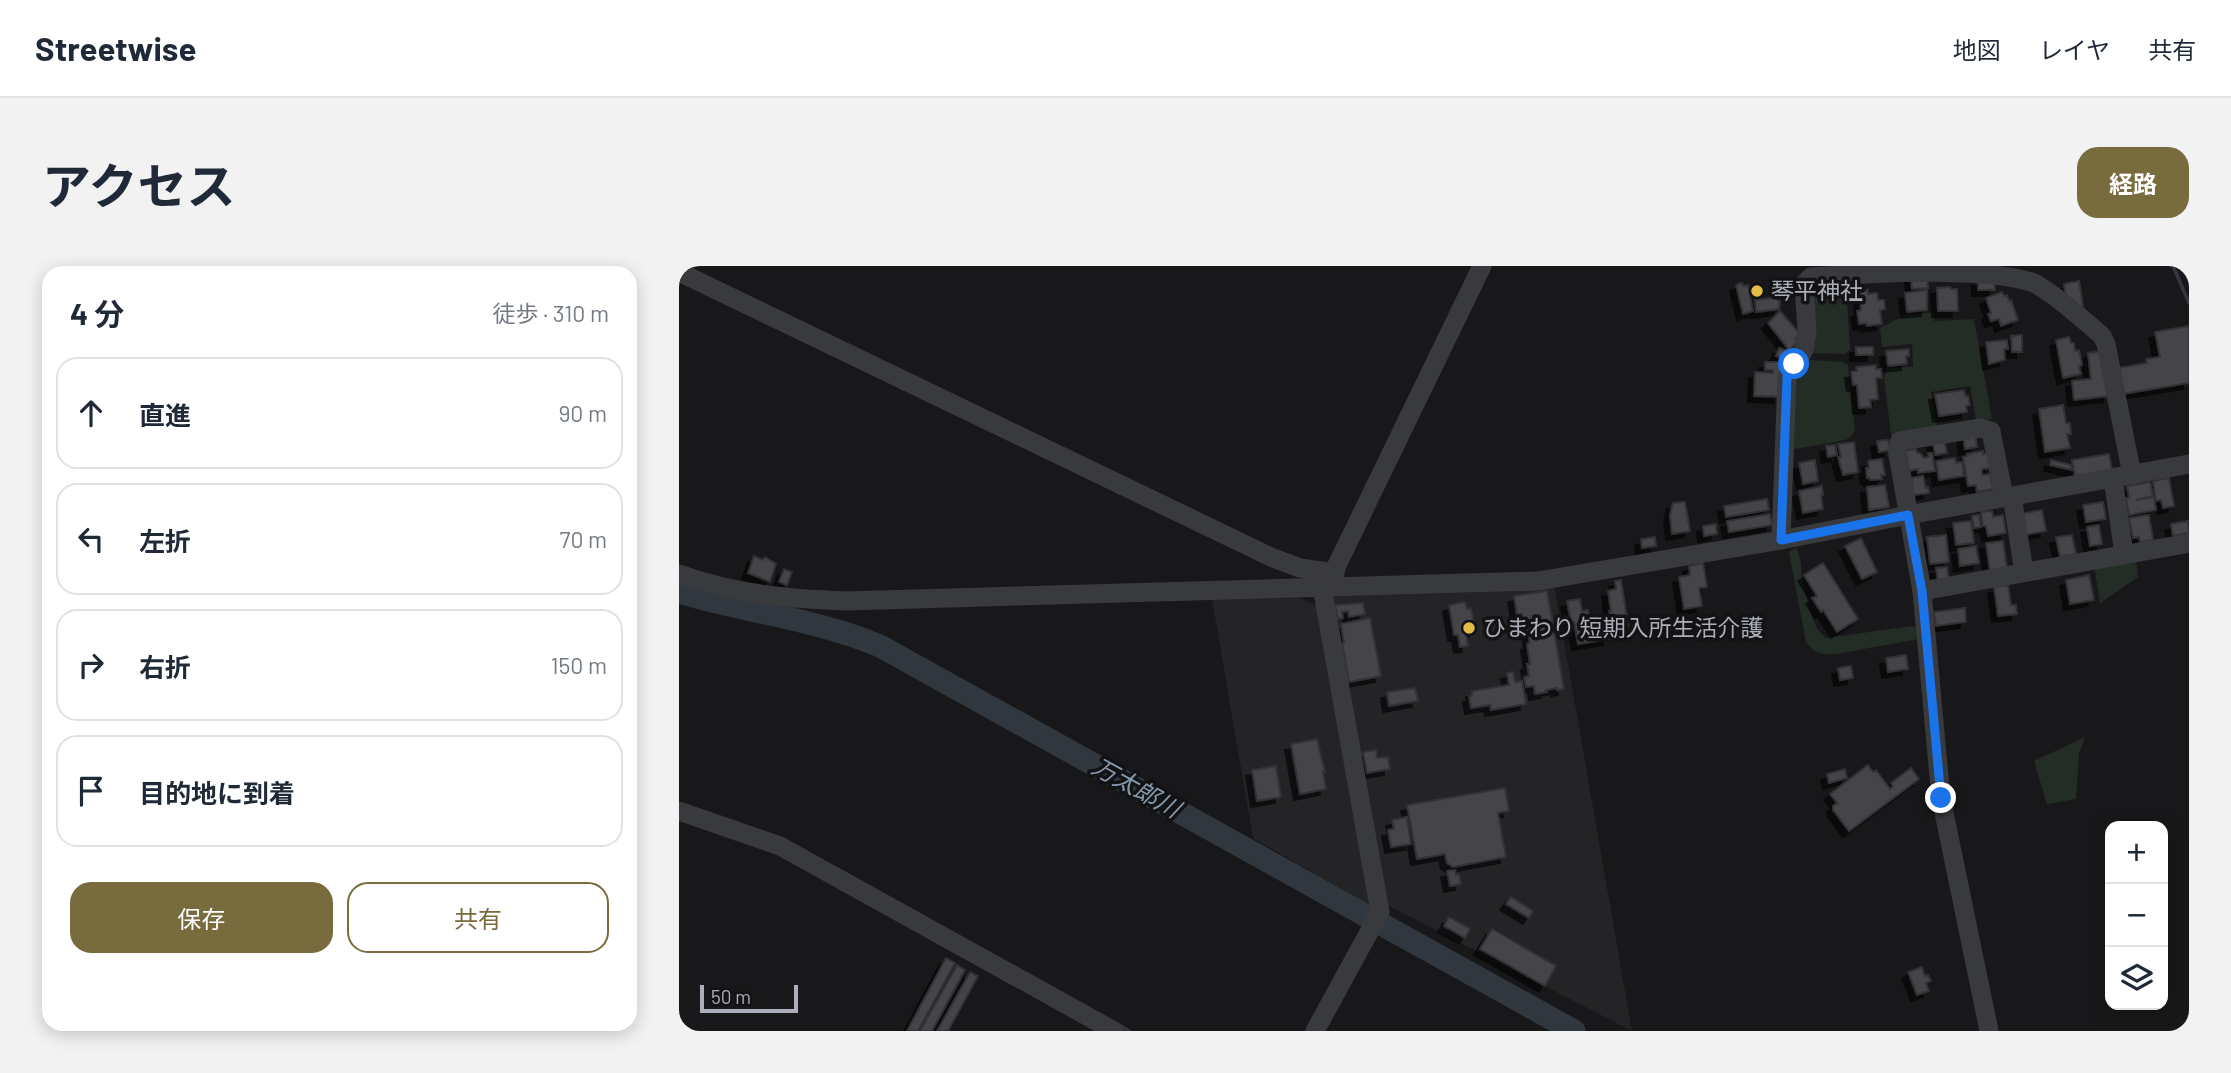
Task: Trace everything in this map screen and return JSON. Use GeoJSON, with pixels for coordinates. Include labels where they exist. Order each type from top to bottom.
{"type":"FeatureCollection","features":[{"type":"Feature","properties":{"kind":"street"},"geometry":{"type":"LineString","coordinates":[[1315,1031],[1380,912],[1329,582],[1482,266]]}},
{"type":"Feature","properties":{"kind":"street"},"geometry":{"type":"LineString","coordinates":[[1781,540],[1787,377],[1804,350],[1807,331],[1804,284],[1811,277],[1959,267],[2006,273],[2034,282],[2102,335],[2106,344],[2122,476],[2125,554]]}},
{"type":"Feature","properties":{"kind":"street"},"geometry":{"type":"LineString","coordinates":[[679,272],[1273,558],[1329,582]]}},
{"type":"Feature","properties":{"kind":"street"},"geometry":{"type":"LineString","coordinates":[[1989,1031],[1941,798],[1922,591],[1897,449],[1900,442],[1981,428],[1991,431],[2024,572]]}},
{"type":"Feature","properties":{"kind":"street"},"geometry":{"type":"LineString","coordinates":[[679,574],[704,583],[791,599],[846,601],[1329,582],[1538,581],[1781,540],[2189,464]]}},
{"type":"Feature","properties":{"kind":"street"},"geometry":{"type":"LineString","coordinates":[[1922,591],[2189,542]]}},
{"type":"Feature","properties":{"kind":"street"},"geometry":{"type":"LineString","coordinates":[[679,811],[781,846],[1114,1031]]}},
{"type":"Feature","properties":{"kind":"shaded area"},"geometry":{"type":"Polygon","coordinates":[[[1821,281],[1846,284],[1850,350],[1845,354],[1811,353],[1809,293],[1821,281]]]}},
{"type":"Feature","properties":{"kind":"shaded area"},"geometry":{"type":"Polygon","coordinates":[[[1933,313],[1934,321],[1974,319],[1992,419],[1976,421],[1970,386],[1931,392],[1937,427],[1891,435],[1884,377],[1887,369],[1913,366],[1912,344],[1882,347],[1880,328],[1907,314],[1933,313]]]}},
{"type":"Feature","properties":{"kind":"shaded area"},"geometry":{"type":"Polygon","coordinates":[[[1803,362],[1842,362],[1848,365],[1855,431],[1845,440],[1790,450],[1793,380],[1803,362]]]}},
{"type":"Feature","properties":{"kind":"shaded area"},"geometry":{"type":"Polygon","coordinates":[[[1796,548],[1810,610],[1816,626],[1826,638],[1912,626],[1921,628],[1919,639],[1836,654],[1823,654],[1813,649],[1806,642],[1789,552],[1796,548]]]}},
{"type":"Feature","properties":{"kind":"shaded area"},"geometry":{"type":"Polygon","coordinates":[[[2136,560],[2138,577],[2100,603],[2094,566],[2136,560]]]}},
{"type":"Feature","properties":{"kind":"shaded area"},"geometry":{"type":"Polygon","coordinates":[[[1554,584],[1632,1031],[1387,905],[1333,596],[1487,592],[1554,584]]]}},
{"type":"Feature","properties":{"kind":"shaded area"},"geometry":{"type":"Polygon","coordinates":[[[1300,598],[1317,606],[1369,896],[1368,904],[1253,838],[1212,599],[1300,598]]]}},
{"type":"Feature","properties":{"kind":"shaded area"},"geometry":{"type":"Polygon","coordinates":[[[2085,737],[2079,753],[2076,799],[2047,804],[2034,761],[2085,737]]]}},
{"type":"Feature","properties":{"kind":"building"},"geometry":{"type":"Polygon","coordinates":[[[1927,276],[1928,288],[1912,289],[1911,277],[1927,276]]]}},
{"type":"Feature","properties":{"kind":"building"},"geometry":{"type":"Polygon","coordinates":[[[1978,280],[1994,280],[1995,290],[1978,290],[1978,280]]]}},
{"type":"Feature","properties":{"kind":"building"},"geometry":{"type":"Polygon","coordinates":[[[2079,281],[2083,306],[2077,307],[2066,298],[2064,284],[2079,281]]]}},
{"type":"Feature","properties":{"kind":"building"},"geometry":{"type":"Polygon","coordinates":[[[1742,283],[1743,286],[1748,285],[1753,311],[1743,314],[1736,285],[1742,283]]]}},
{"type":"Feature","properties":{"kind":"building"},"geometry":{"type":"Polygon","coordinates":[[[1937,288],[1957,289],[1958,311],[1938,311],[1937,288]]]}},
{"type":"Feature","properties":{"kind":"building"},"geometry":{"type":"Polygon","coordinates":[[[1868,290],[1868,294],[1877,293],[1878,300],[1884,300],[1885,309],[1880,310],[1882,324],[1859,324],[1859,292],[1868,290]]]}},
{"type":"Feature","properties":{"kind":"building"},"geometry":{"type":"Polygon","coordinates":[[[1927,290],[1927,310],[1907,312],[1905,293],[1927,290]]]}},
{"type":"Feature","properties":{"kind":"building"},"geometry":{"type":"Polygon","coordinates":[[[2002,292],[2011,300],[2018,320],[2001,326],[1999,319],[1991,321],[1986,298],[2002,292]]]}},
{"type":"Feature","properties":{"kind":"building"},"geometry":{"type":"Polygon","coordinates":[[[1777,297],[1780,301],[1779,309],[1756,312],[1755,300],[1777,297]]]}},
{"type":"Feature","properties":{"kind":"building"},"geometry":{"type":"Polygon","coordinates":[[[1780,311],[1800,334],[1795,339],[1798,342],[1789,350],[1768,323],[1780,311]]]}},
{"type":"Feature","properties":{"kind":"building"},"geometry":{"type":"Polygon","coordinates":[[[2189,326],[2189,383],[2122,394],[2118,368],[2147,363],[2146,359],[2160,357],[2155,332],[2189,326]]]}},
{"type":"Feature","properties":{"kind":"building"},"geometry":{"type":"Polygon","coordinates":[[[2022,335],[2022,352],[2012,352],[2011,336],[2022,335]]]}},
{"type":"Feature","properties":{"kind":"building"},"geometry":{"type":"Polygon","coordinates":[[[2069,337],[2071,343],[2074,343],[2075,351],[2079,350],[2081,374],[2063,378],[2056,340],[2069,337]]]}},
{"type":"Feature","properties":{"kind":"building"},"geometry":{"type":"Polygon","coordinates":[[[2007,340],[2005,360],[1989,364],[1986,342],[2007,340]]]}},
{"type":"Feature","properties":{"kind":"building"},"geometry":{"type":"Polygon","coordinates":[[[1856,347],[1873,347],[1873,355],[1856,355],[1856,347]]]}},
{"type":"Feature","properties":{"kind":"building"},"geometry":{"type":"Polygon","coordinates":[[[1779,348],[1791,352],[1789,360],[1776,356],[1779,348]]]}},
{"type":"Feature","properties":{"kind":"building"},"geometry":{"type":"Polygon","coordinates":[[[1909,349],[1907,364],[1888,366],[1886,351],[1909,349]]]}},
{"type":"Feature","properties":{"kind":"building"},"geometry":{"type":"Polygon","coordinates":[[[2105,351],[2109,396],[2074,400],[2072,381],[2091,379],[2088,353],[2105,351]]]}},
{"type":"Feature","properties":{"kind":"building"},"geometry":{"type":"Polygon","coordinates":[[[1765,362],[1781,362],[1780,397],[1754,396],[1755,372],[1773,373],[1773,370],[1765,370],[1765,362]]]}},
{"type":"Feature","properties":{"kind":"building"},"geometry":{"type":"Polygon","coordinates":[[[1876,365],[1876,369],[1881,369],[1882,378],[1876,378],[1878,399],[1870,400],[1871,407],[1859,408],[1857,385],[1853,385],[1851,372],[1857,371],[1856,367],[1876,365]]]}},
{"type":"Feature","properties":{"kind":"building"},"geometry":{"type":"Polygon","coordinates":[[[1964,390],[1970,405],[1966,406],[1967,412],[1939,416],[1935,394],[1964,390]]]}},
{"type":"Feature","properties":{"kind":"building"},"geometry":{"type":"Polygon","coordinates":[[[2063,405],[2066,423],[2070,423],[2071,434],[2067,434],[2070,448],[2045,452],[2039,409],[2063,405]]]}},
{"type":"Feature","properties":{"kind":"building"},"geometry":{"type":"Polygon","coordinates":[[[1975,435],[1977,447],[1965,449],[1963,436],[1975,435]]]}},
{"type":"Feature","properties":{"kind":"building"},"geometry":{"type":"Polygon","coordinates":[[[1888,440],[1890,450],[1879,452],[1877,441],[1888,440]]]}},
{"type":"Feature","properties":{"kind":"building"},"geometry":{"type":"Polygon","coordinates":[[[1944,440],[1947,453],[1935,455],[1933,442],[1944,440]]]}},
{"type":"Feature","properties":{"kind":"building"},"geometry":{"type":"Polygon","coordinates":[[[1854,442],[1858,472],[1843,475],[1838,444],[1854,442]]]}},
{"type":"Feature","properties":{"kind":"building"},"geometry":{"type":"Polygon","coordinates":[[[1835,445],[1837,455],[1828,457],[1826,446],[1835,445]]]}},
{"type":"Feature","properties":{"kind":"building"},"geometry":{"type":"Polygon","coordinates":[[[1916,449],[1924,458],[1929,457],[1928,453],[1932,453],[1935,471],[1908,471],[1905,451],[1916,449]]]}},
{"type":"Feature","properties":{"kind":"building"},"geometry":{"type":"Polygon","coordinates":[[[1983,451],[1983,454],[1989,453],[1991,468],[1982,469],[1982,475],[1990,474],[1993,489],[1977,492],[1976,485],[1968,486],[1963,457],[1983,451]]]}},
{"type":"Feature","properties":{"kind":"building"},"geometry":{"type":"Polygon","coordinates":[[[2109,454],[2112,470],[2075,476],[2072,460],[2109,454]]]}},
{"type":"Feature","properties":{"kind":"building"},"geometry":{"type":"Polygon","coordinates":[[[1955,458],[1956,463],[1962,462],[1964,476],[1939,480],[1936,461],[1955,458]]]}},
{"type":"Feature","properties":{"kind":"building"},"geometry":{"type":"Polygon","coordinates":[[[1882,459],[1885,475],[1881,475],[1882,479],[1867,478],[1868,461],[1882,459]]]}},
{"type":"Feature","properties":{"kind":"building"},"geometry":{"type":"Polygon","coordinates":[[[1815,460],[1818,481],[1803,484],[1799,463],[1815,460]]]}},
{"type":"Feature","properties":{"kind":"building"},"geometry":{"type":"Polygon","coordinates":[[[2051,460],[2071,465],[2072,470],[2050,465],[2051,460]]]}},
{"type":"Feature","properties":{"kind":"building"},"geometry":{"type":"Polygon","coordinates":[[[1923,476],[1929,493],[1914,495],[1911,478],[1923,476]]]}},
{"type":"Feature","properties":{"kind":"building"},"geometry":{"type":"Polygon","coordinates":[[[2169,478],[2174,506],[2163,508],[2161,500],[2156,501],[2153,481],[2169,478]]]}},
{"type":"Feature","properties":{"kind":"building"},"geometry":{"type":"Polygon","coordinates":[[[2150,482],[2153,496],[2136,500],[2154,497],[2156,510],[2129,515],[2127,486],[2150,482]]]}},
{"type":"Feature","properties":{"kind":"building"},"geometry":{"type":"Polygon","coordinates":[[[1885,485],[1889,507],[1869,510],[1867,487],[1885,485]]]}},
{"type":"Feature","properties":{"kind":"building"},"geometry":{"type":"Polygon","coordinates":[[[1822,486],[1823,509],[1803,513],[1799,491],[1822,486]]]}},
{"type":"Feature","properties":{"kind":"building"},"geometry":{"type":"Polygon","coordinates":[[[1767,499],[1769,510],[1726,517],[1724,506],[1767,499]]]}},
{"type":"Feature","properties":{"kind":"building"},"geometry":{"type":"Polygon","coordinates":[[[1685,502],[1690,531],[1672,534],[1670,515],[1673,503],[1685,502]]]}},
{"type":"Feature","properties":{"kind":"building"},"geometry":{"type":"Polygon","coordinates":[[[2103,502],[2106,519],[2086,522],[2083,505],[2103,502]]]}},
{"type":"Feature","properties":{"kind":"building"},"geometry":{"type":"Polygon","coordinates":[[[2042,510],[2046,531],[2024,535],[2020,514],[2042,510]]]}},
{"type":"Feature","properties":{"kind":"building"},"geometry":{"type":"Polygon","coordinates":[[[1992,511],[1993,517],[2003,515],[2006,533],[1988,536],[1981,512],[1992,511]]]}},
{"type":"Feature","properties":{"kind":"building"},"geometry":{"type":"Polygon","coordinates":[[[1770,514],[1772,525],[1729,532],[1727,521],[1770,514]]]}},
{"type":"Feature","properties":{"kind":"building"},"geometry":{"type":"Polygon","coordinates":[[[1979,515],[1981,527],[1974,528],[1972,516],[1979,515]]]}},
{"type":"Feature","properties":{"kind":"building"},"geometry":{"type":"Polygon","coordinates":[[[2149,515],[2153,540],[2140,542],[2139,537],[2133,538],[2129,518],[2149,515]]]}},
{"type":"Feature","properties":{"kind":"building"},"geometry":{"type":"Polygon","coordinates":[[[1971,521],[1974,543],[1956,545],[1953,523],[1971,521]]]}},
{"type":"Feature","properties":{"kind":"building"},"geometry":{"type":"Polygon","coordinates":[[[2188,521],[2189,533],[2173,536],[2171,524],[2188,521]]]}},
{"type":"Feature","properties":{"kind":"building"},"geometry":{"type":"Polygon","coordinates":[[[1716,524],[1717,534],[1704,536],[1703,526],[1716,524]]]}},
{"type":"Feature","properties":{"kind":"building"},"geometry":{"type":"Polygon","coordinates":[[[2099,525],[2102,544],[2090,546],[2087,527],[2099,525]]]}},
{"type":"Feature","properties":{"kind":"building"},"geometry":{"type":"Polygon","coordinates":[[[1946,535],[1949,562],[1930,564],[1927,537],[1946,535]]]}},
{"type":"Feature","properties":{"kind":"building"},"geometry":{"type":"Polygon","coordinates":[[[2072,535],[2076,554],[2060,557],[2056,537],[2072,535]]]}},
{"type":"Feature","properties":{"kind":"building"},"geometry":{"type":"Polygon","coordinates":[[[1655,537],[1656,546],[1642,548],[1641,539],[1655,537]]]}},
{"type":"Feature","properties":{"kind":"building"},"geometry":{"type":"Polygon","coordinates":[[[1861,538],[1877,572],[1862,579],[1845,546],[1861,538]]]}},
{"type":"Feature","properties":{"kind":"building"},"geometry":{"type":"Polygon","coordinates":[[[2003,541],[2007,568],[1990,571],[1986,543],[2003,541]]]}},
{"type":"Feature","properties":{"kind":"building"},"geometry":{"type":"Polygon","coordinates":[[[1976,546],[1979,563],[1960,566],[1958,549],[1976,546]]]}},
{"type":"Feature","properties":{"kind":"building"},"geometry":{"type":"Polygon","coordinates":[[[754,556],[763,560],[765,557],[776,564],[770,582],[748,573],[754,556]]]}},
{"type":"Feature","properties":{"kind":"building"},"geometry":{"type":"Polygon","coordinates":[[[1703,563],[1707,587],[1699,588],[1702,606],[1684,609],[1679,577],[1690,575],[1689,566],[1703,563]]]}},
{"type":"Feature","properties":{"kind":"building"},"geometry":{"type":"Polygon","coordinates":[[[1823,563],[1858,619],[1837,632],[1812,598],[1817,596],[1804,575],[1823,563]]]}},
{"type":"Feature","properties":{"kind":"building"},"geometry":{"type":"Polygon","coordinates":[[[1947,567],[1949,581],[1938,582],[1936,568],[1947,567]]]}},
{"type":"Feature","properties":{"kind":"building"},"geometry":{"type":"Polygon","coordinates":[[[784,569],[792,572],[787,585],[779,582],[784,569]]]}},
{"type":"Feature","properties":{"kind":"building"},"geometry":{"type":"Polygon","coordinates":[[[2089,575],[2094,600],[2070,604],[2066,580],[2089,575]]]}},
{"type":"Feature","properties":{"kind":"building"},"geometry":{"type":"Polygon","coordinates":[[[1621,580],[1628,625],[1614,628],[1609,611],[1608,591],[1616,589],[1615,581],[1621,580]]]}},
{"type":"Feature","properties":{"kind":"building"},"geometry":{"type":"Polygon","coordinates":[[[2008,585],[2011,605],[2016,605],[2017,614],[1998,616],[1994,587],[2008,585]]]}},
{"type":"Feature","properties":{"kind":"building"},"geometry":{"type":"Polygon","coordinates":[[[1547,591],[1564,689],[1557,688],[1535,694],[1534,686],[1526,687],[1524,677],[1529,676],[1527,644],[1530,643],[1525,629],[1529,628],[1527,619],[1523,619],[1522,614],[1517,615],[1514,596],[1547,591]]]}},
{"type":"Feature","properties":{"kind":"building"},"geometry":{"type":"Polygon","coordinates":[[[1580,599],[1582,611],[1588,610],[1591,630],[1611,625],[1612,630],[1607,631],[1609,639],[1578,644],[1567,601],[1580,599]]]}},
{"type":"Feature","properties":{"kind":"building"},"geometry":{"type":"Polygon","coordinates":[[[1465,602],[1467,609],[1471,608],[1475,631],[1466,633],[1468,646],[1460,647],[1458,635],[1454,635],[1449,605],[1465,602]]]}},
{"type":"Feature","properties":{"kind":"building"},"geometry":{"type":"Polygon","coordinates":[[[1363,603],[1365,614],[1349,617],[1348,611],[1342,612],[1343,618],[1338,619],[1335,605],[1363,603]]]}},
{"type":"Feature","properties":{"kind":"building"},"geometry":{"type":"Polygon","coordinates":[[[1965,608],[1966,622],[1936,626],[1934,612],[1965,608]]]}},
{"type":"Feature","properties":{"kind":"building"},"geometry":{"type":"Polygon","coordinates":[[[1370,618],[1381,676],[1349,682],[1341,624],[1370,618]]]}},
{"type":"Feature","properties":{"kind":"building"},"geometry":{"type":"Polygon","coordinates":[[[1906,655],[1908,669],[1888,672],[1886,658],[1906,655]]]}},
{"type":"Feature","properties":{"kind":"building"},"geometry":{"type":"Polygon","coordinates":[[[1851,666],[1853,678],[1840,680],[1838,668],[1851,666]]]}},
{"type":"Feature","properties":{"kind":"building"},"geometry":{"type":"Polygon","coordinates":[[[1513,672],[1515,682],[1522,681],[1526,704],[1491,710],[1490,705],[1471,708],[1469,696],[1472,696],[1472,691],[1509,685],[1507,673],[1513,672]]]}},
{"type":"Feature","properties":{"kind":"building"},"geometry":{"type":"Polygon","coordinates":[[[1415,688],[1418,701],[1389,706],[1387,692],[1415,688]]]}},
{"type":"Feature","properties":{"kind":"building"},"geometry":{"type":"Polygon","coordinates":[[[1317,739],[1326,789],[1300,794],[1291,744],[1317,739]]]}},
{"type":"Feature","properties":{"kind":"building"},"geometry":{"type":"Polygon","coordinates":[[[1376,750],[1377,758],[1388,757],[1390,769],[1367,773],[1363,752],[1376,750]]]}},
{"type":"Feature","properties":{"kind":"building"},"geometry":{"type":"Polygon","coordinates":[[[1868,765],[1873,772],[1876,770],[1890,789],[1893,786],[1891,783],[1911,768],[1919,779],[1849,831],[1833,810],[1837,803],[1830,794],[1868,765]]]}},
{"type":"Feature","properties":{"kind":"building"},"geometry":{"type":"Polygon","coordinates":[[[1276,766],[1281,797],[1257,801],[1252,770],[1276,766]]]}},
{"type":"Feature","properties":{"kind":"building"},"geometry":{"type":"Polygon","coordinates":[[[1845,769],[1847,778],[1829,783],[1827,774],[1845,769]]]}},
{"type":"Feature","properties":{"kind":"building"},"geometry":{"type":"Polygon","coordinates":[[[1505,788],[1509,811],[1498,813],[1506,857],[1453,867],[1447,863],[1445,854],[1417,859],[1407,805],[1505,788]]]}},
{"type":"Feature","properties":{"kind":"building"},"geometry":{"type":"Polygon","coordinates":[[[1407,817],[1411,844],[1391,847],[1388,830],[1394,829],[1392,820],[1407,817]]]}},
{"type":"Feature","properties":{"kind":"building"},"geometry":{"type":"Polygon","coordinates":[[[1455,870],[1456,875],[1459,874],[1461,884],[1450,886],[1447,871],[1455,870]]]}},
{"type":"Feature","properties":{"kind":"building"},"geometry":{"type":"Polygon","coordinates":[[[1511,897],[1533,911],[1529,918],[1506,904],[1511,897]]]}},
{"type":"Feature","properties":{"kind":"building"},"geometry":{"type":"Polygon","coordinates":[[[1449,917],[1470,929],[1465,938],[1444,926],[1449,917]]]}},
{"type":"Feature","properties":{"kind":"building"},"geometry":{"type":"Polygon","coordinates":[[[1492,929],[1556,966],[1545,986],[1480,949],[1492,929]]]}},
{"type":"Feature","properties":{"kind":"building"},"geometry":{"type":"Polygon","coordinates":[[[946,958],[955,963],[918,1031],[907,1031],[946,958]]]}},
{"type":"Feature","properties":{"kind":"building"},"geometry":{"type":"Polygon","coordinates":[[[957,965],[965,970],[932,1031],[920,1031],[957,965]]]}},
{"type":"Feature","properties":{"kind":"building"},"geometry":{"type":"Polygon","coordinates":[[[1922,967],[1925,976],[1928,975],[1931,981],[1926,983],[1929,991],[1917,995],[1908,972],[1922,967]]]}},
{"type":"Feature","properties":{"kind":"building"},"geometry":{"type":"Polygon","coordinates":[[[970,972],[978,976],[948,1031],[937,1031],[970,972]]]}},
{"type":"Feature","properties":{"kind":"waterway"},"geometry":{"type":"LineString","coordinates":[[2173,266],[2189,303]]}},
{"type":"Feature","properties":{"kind":"waterway","name":"万太郎川"},"geometry":{"type":"LineString","coordinates":[[679,592],[806,622],[880,646],[1574,1031]]}},
{"type":"Feature","properties":{"kind":"waterway"},"geometry":{"type":"LineString","coordinates":[[1119,1025],[1129,1031]]}},
{"type":"Feature","properties":{"kind":"place","name":"琴平神社"},"geometry":{"type":"Point","coordinates":[1757,291]}},
{"type":"Feature","properties":{"kind":"place","name":"ひまわり 短期入所生活介護"},"geometry":{"type":"Point","coordinates":[1469,628]}},
{"type":"Feature","properties":{"kind":"route"},"geometry":{"type":"LineString","coordinates":[[1794,364],[1787,377],[1781,540],[1908,515],[1922,591],[1941,798]]}}]}
